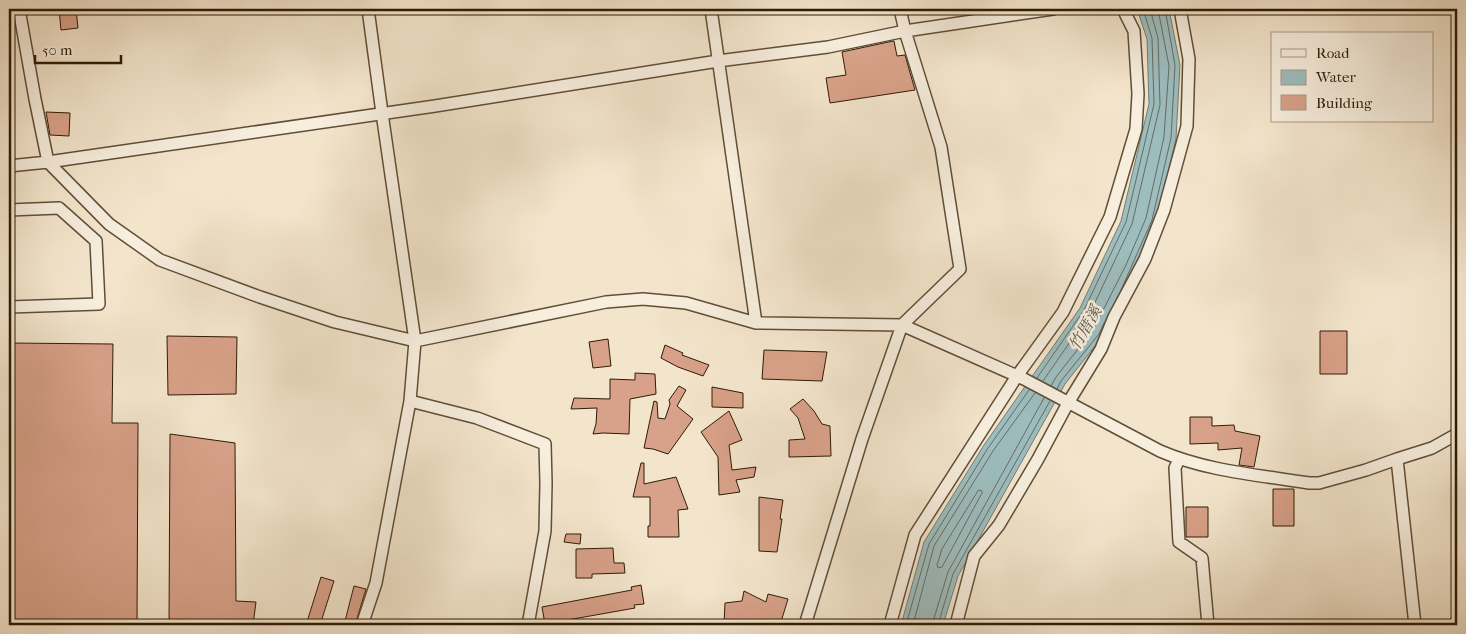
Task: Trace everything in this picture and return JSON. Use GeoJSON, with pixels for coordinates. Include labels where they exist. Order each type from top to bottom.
{"type":"FeatureCollection","features":[{"type":"Feature","properties":{"kind":"street"},"geometry":{"type":"LineString","coordinates":[[20,9],[48,162],[109,224],[160,260],[335,322],[415,341],[606,302],[643,299],[686,303],[756,323],[902,325],[1021,378],[1160,451],[1179,459],[1217,468],[1319,483],[1432,448],[1457,434]]}},
{"type":"Feature","properties":{"kind":"street"},"geometry":{"type":"LineString","coordinates":[[362,625],[376,583],[410,401],[415,341],[368,9]]}},
{"type":"Feature","properties":{"kind":"street"},"geometry":{"type":"LineString","coordinates":[[711,9],[756,323]]}},
{"type":"Feature","properties":{"kind":"street"},"geometry":{"type":"LineString","coordinates":[[805,625],[862,439],[902,325],[960,269],[942,147],[905,31],[900,9]]}},
{"type":"Feature","properties":{"kind":"street"},"geometry":{"type":"LineString","coordinates":[[9,166],[48,162],[828,46],[905,31],[1053,9]]}},
{"type":"Feature","properties":{"kind":"street"},"geometry":{"type":"LineString","coordinates":[[890,625],[915,535],[1021,378],[1063,312],[1110,217],[1136,130],[1138,94],[1134,31],[1123,9]]}},
{"type":"Feature","properties":{"kind":"street"},"geometry":{"type":"LineString","coordinates":[[956,625],[974,556],[999,524],[1101,349],[1114,317],[1145,259],[1164,210],[1187,126],[1189,59],[1180,9]]}},
{"type":"Feature","properties":{"kind":"street"},"geometry":{"type":"LineString","coordinates":[[9,210],[59,208],[96,241],[99,304],[9,307]]}},
{"type":"Feature","properties":{"kind":"street"},"geometry":{"type":"LineString","coordinates":[[410,401],[476,418],[545,444],[545,531],[528,625]]}},
{"type":"Feature","properties":{"kind":"street"},"geometry":{"type":"LineString","coordinates":[[1179,459],[1175,468],[1179,542],[1202,558],[1208,625]]}},
{"type":"Feature","properties":{"kind":"street"},"geometry":{"type":"LineString","coordinates":[[1398,459],[1415,625]]}},
{"type":"Feature","properties":{"kind":"water","name":"竹厝溪"},"geometry":{"type":"Polygon","coordinates":[[[1137,9],[1169,9],[1180,65],[1176,138],[1157,222],[1103,336],[1065,384],[958,576],[943,625],[901,625],[924,542],[984,445],[1080,308],[1121,221],[1149,104],[1147,39],[1137,9]]]}},
{"type":"Feature","properties":{"kind":"building"},"geometry":{"type":"Polygon","coordinates":[[[59,9],[76,9],[78,28],[61,30],[59,9]]]}},
{"type":"Feature","properties":{"kind":"building"},"geometry":{"type":"Polygon","coordinates":[[[894,41],[897,56],[905,55],[915,90],[830,103],[826,78],[846,75],[842,52],[894,41]]]}},
{"type":"Feature","properties":{"kind":"building"},"geometry":{"type":"Polygon","coordinates":[[[46,112],[70,113],[69,136],[50,135],[46,112]]]}},
{"type":"Feature","properties":{"kind":"building"},"geometry":{"type":"Polygon","coordinates":[[[1320,331],[1347,331],[1347,374],[1320,374],[1320,331]]]}},
{"type":"Feature","properties":{"kind":"building"},"geometry":{"type":"Polygon","coordinates":[[[167,336],[237,337],[236,394],[168,395],[167,336]]]}},
{"type":"Feature","properties":{"kind":"building"},"geometry":{"type":"Polygon","coordinates":[[[608,339],[611,366],[593,368],[589,342],[608,339]]]}},
{"type":"Feature","properties":{"kind":"building"},"geometry":{"type":"Polygon","coordinates":[[[9,343],[113,344],[112,423],[138,423],[137,625],[9,625],[9,343]]]}},
{"type":"Feature","properties":{"kind":"building"},"geometry":{"type":"Polygon","coordinates":[[[665,345],[683,353],[682,355],[709,365],[703,376],[678,367],[661,358],[665,345]]]}},
{"type":"Feature","properties":{"kind":"building"},"geometry":{"type":"Polygon","coordinates":[[[764,350],[827,352],[822,381],[762,379],[764,350]]]}},
{"type":"Feature","properties":{"kind":"building"},"geometry":{"type":"Polygon","coordinates":[[[635,373],[655,374],[656,394],[630,399],[629,434],[593,434],[597,408],[571,409],[574,398],[610,399],[610,379],[635,380],[635,373]]]}},
{"type":"Feature","properties":{"kind":"building"},"geometry":{"type":"Polygon","coordinates":[[[679,386],[686,390],[677,406],[693,419],[668,454],[644,448],[654,401],[657,402],[658,418],[665,419],[670,404],[669,400],[679,386]]]}},
{"type":"Feature","properties":{"kind":"building"},"geometry":{"type":"Polygon","coordinates":[[[712,387],[743,393],[743,408],[712,407],[712,387]]]}},
{"type":"Feature","properties":{"kind":"building"},"geometry":{"type":"Polygon","coordinates":[[[803,399],[822,424],[830,426],[831,456],[789,457],[789,440],[805,439],[798,418],[790,409],[803,399]]]}},
{"type":"Feature","properties":{"kind":"building"},"geometry":{"type":"Polygon","coordinates":[[[729,411],[742,440],[729,445],[732,470],[756,467],[754,477],[736,480],[740,492],[719,495],[718,457],[701,432],[729,411]]]}},
{"type":"Feature","properties":{"kind":"building"},"geometry":{"type":"Polygon","coordinates":[[[1190,417],[1212,417],[1212,426],[1234,425],[1235,431],[1260,436],[1254,467],[1239,465],[1242,448],[1218,450],[1218,443],[1190,444],[1190,417]]]}},
{"type":"Feature","properties":{"kind":"building"},"geometry":{"type":"Polygon","coordinates":[[[170,434],[235,443],[236,601],[256,602],[253,625],[169,625],[170,434]]]}},
{"type":"Feature","properties":{"kind":"building"},"geometry":{"type":"Polygon","coordinates":[[[641,463],[644,463],[644,484],[676,477],[688,509],[678,510],[679,537],[648,537],[650,497],[633,497],[641,463]]]}},
{"type":"Feature","properties":{"kind":"building"},"geometry":{"type":"Polygon","coordinates":[[[1273,489],[1294,489],[1294,526],[1273,526],[1273,489]]]}},
{"type":"Feature","properties":{"kind":"building"},"geometry":{"type":"Polygon","coordinates":[[[759,497],[783,500],[777,552],[759,551],[759,497]]]}},
{"type":"Feature","properties":{"kind":"building"},"geometry":{"type":"Polygon","coordinates":[[[1186,507],[1208,507],[1208,537],[1186,537],[1186,507]]]}},
{"type":"Feature","properties":{"kind":"building"},"geometry":{"type":"Polygon","coordinates":[[[566,534],[581,534],[580,544],[564,542],[566,534]]]}},
{"type":"Feature","properties":{"kind":"building"},"geometry":{"type":"Polygon","coordinates":[[[613,548],[614,563],[624,563],[625,573],[592,574],[592,578],[576,578],[576,549],[613,548]]]}},
{"type":"Feature","properties":{"kind":"building"},"geometry":{"type":"Polygon","coordinates":[[[321,577],[334,581],[320,625],[306,625],[321,577]]]}},
{"type":"Feature","properties":{"kind":"building"},"geometry":{"type":"Polygon","coordinates":[[[641,585],[644,604],[634,605],[635,608],[545,624],[542,607],[632,590],[631,587],[641,585]]]}},
{"type":"Feature","properties":{"kind":"building"},"geometry":{"type":"Polygon","coordinates":[[[354,586],[366,589],[355,625],[344,625],[354,586]]]}},
{"type":"Feature","properties":{"kind":"building"},"geometry":{"type":"Polygon","coordinates":[[[744,591],[766,602],[768,594],[788,599],[780,625],[724,625],[725,603],[742,601],[744,591]]]}}]}
